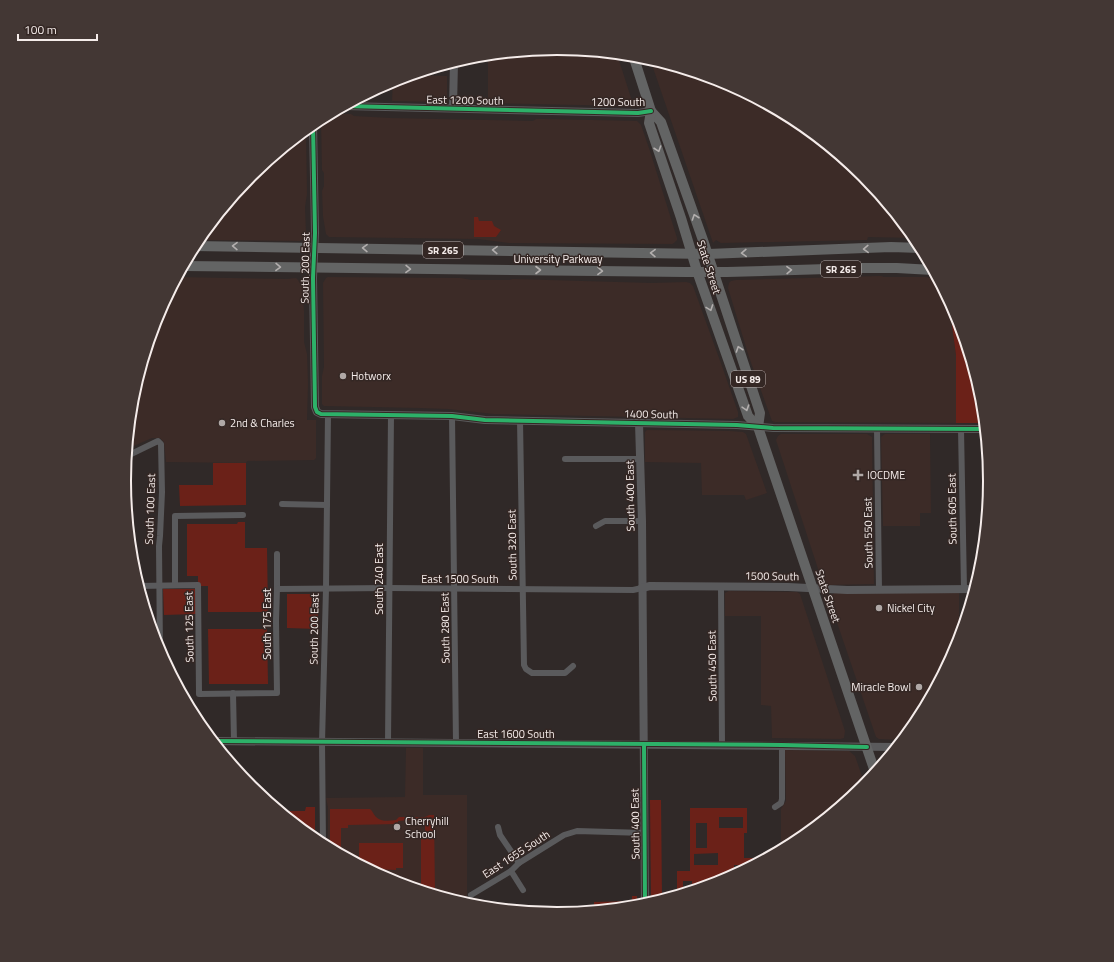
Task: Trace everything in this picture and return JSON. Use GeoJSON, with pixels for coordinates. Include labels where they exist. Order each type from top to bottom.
{"type":"FeatureCollection","features":[{"type":"Feature","properties":{"kind":"main road","name":"State Street"},"geometry":{"type":"LineString","coordinates":[[635,62],[651,111],[661,122],[708,254],[760,413],[758,427]]}},
{"type":"Feature","properties":{"kind":"main road","name":"State Street"},"geometry":{"type":"LineString","coordinates":[[651,111],[649,123],[697,271],[748,416],[758,427],[873,766]]}},
{"type":"Feature","properties":{"kind":"main road","name":"University Parkway"},"geometry":{"type":"LineString","coordinates":[[202,246],[692,254],[914,248]]}},
{"type":"Feature","properties":{"kind":"main road","name":"University Parkway"},"geometry":{"type":"LineString","coordinates":[[189,266],[697,271],[860,268],[927,270]]}},
{"type":"Feature","properties":{"kind":"street"},"geometry":{"type":"LineString","coordinates":[[453,108],[454,68]]}},
{"type":"Feature","properties":{"kind":"street","name":"East 1200 South"},"geometry":{"type":"LineString","coordinates":[[355,106],[586,111]]}},
{"type":"Feature","properties":{"kind":"street","name":"1200 South"},"geometry":{"type":"LineString","coordinates":[[586,111],[638,113],[651,111]]}},
{"type":"Feature","properties":{"kind":"street","name":"South 200 East"},"geometry":{"type":"LineString","coordinates":[[313,132],[315,187],[313,278],[315,407],[317,412]]}},
{"type":"Feature","properties":{"kind":"street","name":"1400 South"},"geometry":{"type":"LineString","coordinates":[[317,412],[321,414],[452,416],[485,420],[737,425],[773,428],[979,429]]}},
{"type":"Feature","properties":{"kind":"street","name":"South 200 East"},"geometry":{"type":"LineString","coordinates":[[323,837],[322,742],[326,589],[328,414]]}},
{"type":"Feature","properties":{"kind":"street","name":"South 240 East"},"geometry":{"type":"LineString","coordinates":[[388,743],[391,415]]}},
{"type":"Feature","properties":{"kind":"street","name":"South 280 East"},"geometry":{"type":"LineString","coordinates":[[452,416],[456,743]]}},
{"type":"Feature","properties":{"kind":"street","name":"South 320 East"},"geometry":{"type":"LineString","coordinates":[[520,420],[524,665],[526,669],[532,673],[565,673],[573,666]]}},
{"type":"Feature","properties":{"kind":"street","name":"South 400 East"},"geometry":{"type":"LineString","coordinates":[[639,423],[642,521],[645,898]]}},
{"type":"Feature","properties":{"kind":"street","name":"South 550 East"},"geometry":{"type":"LineString","coordinates":[[877,428],[879,590]]}},
{"type":"Feature","properties":{"kind":"street","name":"South 605 East"},"geometry":{"type":"LineString","coordinates":[[961,429],[964,589]]}},
{"type":"Feature","properties":{"kind":"street","name":"South 100 East"},"geometry":{"type":"LineString","coordinates":[[132,453],[158,441],[161,444],[162,467],[159,546],[160,635]]}},
{"type":"Feature","properties":{"kind":"street"},"geometry":{"type":"LineString","coordinates":[[565,459],[640,459]]}},
{"type":"Feature","properties":{"kind":"street"},"geometry":{"type":"LineString","coordinates":[[282,504],[326,505]]}},
{"type":"Feature","properties":{"kind":"street"},"geometry":{"type":"LineString","coordinates":[[145,586],[175,585],[175,516],[243,515]]}},
{"type":"Feature","properties":{"kind":"street"},"geometry":{"type":"LineString","coordinates":[[596,526],[605,521],[642,521]]}},
{"type":"Feature","properties":{"kind":"street","name":"South 175 East"},"geometry":{"type":"LineString","coordinates":[[233,693],[278,693],[276,621],[277,554]]}},
{"type":"Feature","properties":{"kind":"street","name":"South 125 East"},"geometry":{"type":"LineString","coordinates":[[175,585],[198,585],[200,694],[233,693]]}},
{"type":"Feature","properties":{"kind":"street","name":"1500 South"},"geometry":{"type":"LineString","coordinates":[[642,588],[650,586],[721,586],[879,590],[969,589]]}},
{"type":"Feature","properties":{"kind":"street","name":"South 450 East"},"geometry":{"type":"LineString","coordinates":[[721,586],[722,745]]}},
{"type":"Feature","properties":{"kind":"street","name":"East 1500 South"},"geometry":{"type":"LineString","coordinates":[[277,589],[389,588],[633,590],[642,588]]}},
{"type":"Feature","properties":{"kind":"street"},"geometry":{"type":"LineString","coordinates":[[233,693],[234,741]]}},
{"type":"Feature","properties":{"kind":"street","name":"East 1600 South"},"geometry":{"type":"LineString","coordinates":[[220,741],[889,747]]}},
{"type":"Feature","properties":{"kind":"street"},"geometry":{"type":"LineString","coordinates":[[775,807],[781,803],[782,800],[782,745]]}},
{"type":"Feature","properties":{"kind":"street"},"geometry":{"type":"LineString","coordinates":[[498,827],[500,835],[518,863]]}},
{"type":"Feature","properties":{"kind":"street","name":"East 1655 South"},"geometry":{"type":"LineString","coordinates":[[471,895],[510,871],[518,863],[564,836],[577,831],[645,832]]}},
{"type":"Feature","properties":{"kind":"street"},"geometry":{"type":"LineString","coordinates":[[510,871],[523,890]]}},
{"type":"Feature","properties":{"kind":"shaded area"},"geometry":{"type":"Polygon","coordinates":[[[557,55],[585,56],[619,60],[632,101],[632,104],[629,106],[488,103],[488,61],[529,56],[557,55]]]}},
{"type":"Feature","properties":{"kind":"shaded area"},"geometry":{"type":"Polygon","coordinates":[[[652,66],[720,87],[770,112],[794,127],[838,161],[858,180],[877,200],[907,238],[868,237],[867,240],[721,243],[716,240],[713,243],[652,66]]]}},
{"type":"Feature","properties":{"kind":"shaded area"},"geometry":{"type":"Polygon","coordinates":[[[428,75],[447,76],[447,95],[446,99],[441,102],[392,101],[393,88],[394,87],[428,75]]]}},
{"type":"Feature","properties":{"kind":"shaded area"},"geometry":{"type":"Polygon","coordinates":[[[341,114],[390,118],[533,121],[536,119],[545,119],[637,121],[641,125],[650,151],[677,240],[672,244],[509,243],[478,239],[329,237],[326,234],[323,216],[322,191],[324,186],[324,173],[322,170],[321,126],[341,114]]]}},
{"type":"Feature","properties":{"kind":"shaded area"},"geometry":{"type":"Polygon","coordinates":[[[306,137],[306,233],[304,238],[300,241],[206,240],[237,200],[256,180],[276,161],[306,137]]]}},
{"type":"Feature","properties":{"kind":"shaded area"},"geometry":{"type":"Polygon","coordinates":[[[474,217],[478,217],[479,221],[492,221],[494,226],[501,230],[496,237],[474,237],[474,217]]]}},
{"type":"Feature","properties":{"kind":"shaded area"},"geometry":{"type":"Polygon","coordinates":[[[881,276],[931,278],[952,322],[956,355],[956,423],[772,421],[749,357],[728,288],[731,281],[881,276]]]}},
{"type":"Feature","properties":{"kind":"shaded area"},"geometry":{"type":"Polygon","coordinates":[[[183,277],[296,278],[302,287],[304,342],[307,354],[307,420],[316,420],[316,458],[314,460],[247,461],[246,463],[166,462],[164,442],[160,438],[152,438],[133,446],[139,398],[154,344],[163,318],[183,277]]]}},
{"type":"Feature","properties":{"kind":"shaded area"},"geometry":{"type":"Polygon","coordinates":[[[328,277],[690,283],[693,286],[723,369],[738,412],[738,417],[733,419],[494,414],[448,409],[324,406],[322,404],[322,376],[324,367],[323,283],[328,277]]]}},
{"type":"Feature","properties":{"kind":"shaded area"},"geometry":{"type":"Polygon","coordinates":[[[952,322],[968,371],[975,398],[979,423],[956,423],[956,355],[952,322]]]}},
{"type":"Feature","properties":{"kind":"shaded area"},"geometry":{"type":"Polygon","coordinates":[[[647,430],[743,432],[746,434],[767,493],[746,500],[744,495],[702,495],[701,463],[645,462],[645,432],[647,430]]]}},
{"type":"Feature","properties":{"kind":"shaded area"},"geometry":{"type":"Polygon","coordinates":[[[781,434],[867,434],[872,437],[874,584],[826,585],[822,581],[776,440],[781,434]]]}},
{"type":"Feature","properties":{"kind":"shaded area"},"geometry":{"type":"Polygon","coordinates":[[[885,434],[930,434],[931,513],[920,513],[920,526],[883,526],[881,437],[885,434]]]}},
{"type":"Feature","properties":{"kind":"shaded area"},"geometry":{"type":"Polygon","coordinates":[[[213,463],[246,463],[246,505],[180,506],[179,485],[213,485],[213,463]]]}},
{"type":"Feature","properties":{"kind":"shaded area"},"geometry":{"type":"Polygon","coordinates":[[[238,522],[245,522],[245,548],[267,548],[268,612],[208,612],[208,586],[201,586],[198,582],[198,576],[187,576],[187,524],[237,524],[238,522]]]}},
{"type":"Feature","properties":{"kind":"shaded area"},"geometry":{"type":"Polygon","coordinates":[[[163,589],[195,589],[196,614],[164,615],[163,589]]]}},
{"type":"Feature","properties":{"kind":"shaded area"},"geometry":{"type":"Polygon","coordinates":[[[729,591],[797,592],[800,594],[845,731],[844,738],[772,738],[771,706],[761,705],[761,616],[725,616],[725,593],[729,591]]]}},
{"type":"Feature","properties":{"kind":"shaded area"},"geometry":{"type":"Polygon","coordinates":[[[959,592],[959,621],[951,644],[926,694],[895,740],[879,739],[876,737],[829,599],[831,595],[835,593],[959,592]]]}},
{"type":"Feature","properties":{"kind":"shaded area"},"geometry":{"type":"Polygon","coordinates":[[[287,594],[318,594],[318,629],[287,628],[287,594]]]}},
{"type":"Feature","properties":{"kind":"shaded area"},"geometry":{"type":"Polygon","coordinates":[[[208,629],[267,629],[268,684],[209,684],[208,629]]]}},
{"type":"Feature","properties":{"kind":"shaded area","name":"Cherryhill School"},"geometry":{"type":"Polygon","coordinates":[[[406,748],[423,748],[423,795],[467,795],[467,897],[394,875],[344,850],[328,840],[328,807],[326,798],[405,797],[406,748]]]}},
{"type":"Feature","properties":{"kind":"shaded area"},"geometry":{"type":"Polygon","coordinates":[[[785,750],[849,751],[855,756],[862,777],[838,801],[816,819],[781,843],[781,809],[786,801],[785,750]]]}},
{"type":"Feature","properties":{"kind":"shaded area"},"geometry":{"type":"Polygon","coordinates":[[[650,800],[661,800],[662,893],[651,896],[650,800]]]}},
{"type":"Feature","properties":{"kind":"shaded area"},"geometry":{"type":"Polygon","coordinates":[[[306,807],[315,807],[315,831],[288,811],[305,811],[306,807]]]}},
{"type":"Feature","properties":{"kind":"shaded area"},"geometry":{"type":"Polygon","coordinates":[[[690,808],[747,808],[747,833],[744,833],[744,858],[755,858],[741,865],[734,865],[734,868],[720,875],[694,884],[692,885],[692,881],[683,881],[683,887],[677,889],[677,871],[690,871],[690,808]],[[719,817],[719,828],[743,828],[743,817],[719,817]],[[696,823],[696,848],[707,848],[707,823],[696,823]],[[718,853],[694,854],[694,865],[718,865],[718,853]]]}},
{"type":"Feature","properties":{"kind":"shaded area"},"geometry":{"type":"Polygon","coordinates":[[[330,809],[370,809],[378,819],[385,821],[396,820],[399,817],[411,817],[409,820],[398,821],[398,824],[348,825],[348,828],[341,828],[341,848],[330,841],[330,809]]]}},
{"type":"Feature","properties":{"kind":"shaded area"},"geometry":{"type":"Polygon","coordinates":[[[429,815],[434,815],[435,888],[421,884],[421,836],[425,836],[425,821],[416,821],[415,817],[426,817],[429,815]]]}},
{"type":"Feature","properties":{"kind":"shaded area"},"geometry":{"type":"Polygon","coordinates":[[[359,843],[403,843],[403,868],[396,868],[396,870],[382,869],[359,858],[359,843]]]}},
{"type":"Feature","properties":{"kind":"shaded area"},"geometry":{"type":"Polygon","coordinates":[[[632,896],[637,896],[637,899],[632,900],[632,896]]]}},
{"type":"Feature","properties":{"kind":"shaded area"},"geometry":{"type":"Polygon","coordinates":[[[625,901],[594,905],[594,902],[625,901]]]}},
{"type":"Feature","properties":{"kind":"cycle path"},"geometry":{"type":"LineString","coordinates":[[355,106],[638,113],[651,111]]}},
{"type":"Feature","properties":{"kind":"cycle path"},"geometry":{"type":"LineString","coordinates":[[313,132],[315,407],[317,412],[321,414],[452,416],[485,420],[737,425],[773,428],[979,429]]}},
{"type":"Feature","properties":{"kind":"cycle path"},"geometry":{"type":"LineString","coordinates":[[220,741],[782,745],[867,747]]}},
{"type":"Feature","properties":{"kind":"cycle path"},"geometry":{"type":"LineString","coordinates":[[644,744],[645,898]]}},
{"type":"Feature","properties":{"kind":"place","name":"Hotworx"},"geometry":{"type":"Point","coordinates":[343,376]}},
{"type":"Feature","properties":{"kind":"place","name":"2nd & Charles"},"geometry":{"type":"Point","coordinates":[222,423]}},
{"type":"Feature","properties":{"kind":"place","name":"IOCDME"},"geometry":{"type":"Point","coordinates":[858,475]}},
{"type":"Feature","properties":{"kind":"place","name":"Nickel City"},"geometry":{"type":"Point","coordinates":[879,608]}},
{"type":"Feature","properties":{"kind":"place","name":"Miracle Bowl"},"geometry":{"type":"Point","coordinates":[919,687]}},
{"type":"Feature","properties":{"kind":"place","name":"Cherryhill School"},"geometry":{"type":"Point","coordinates":[397,827]}}]}
